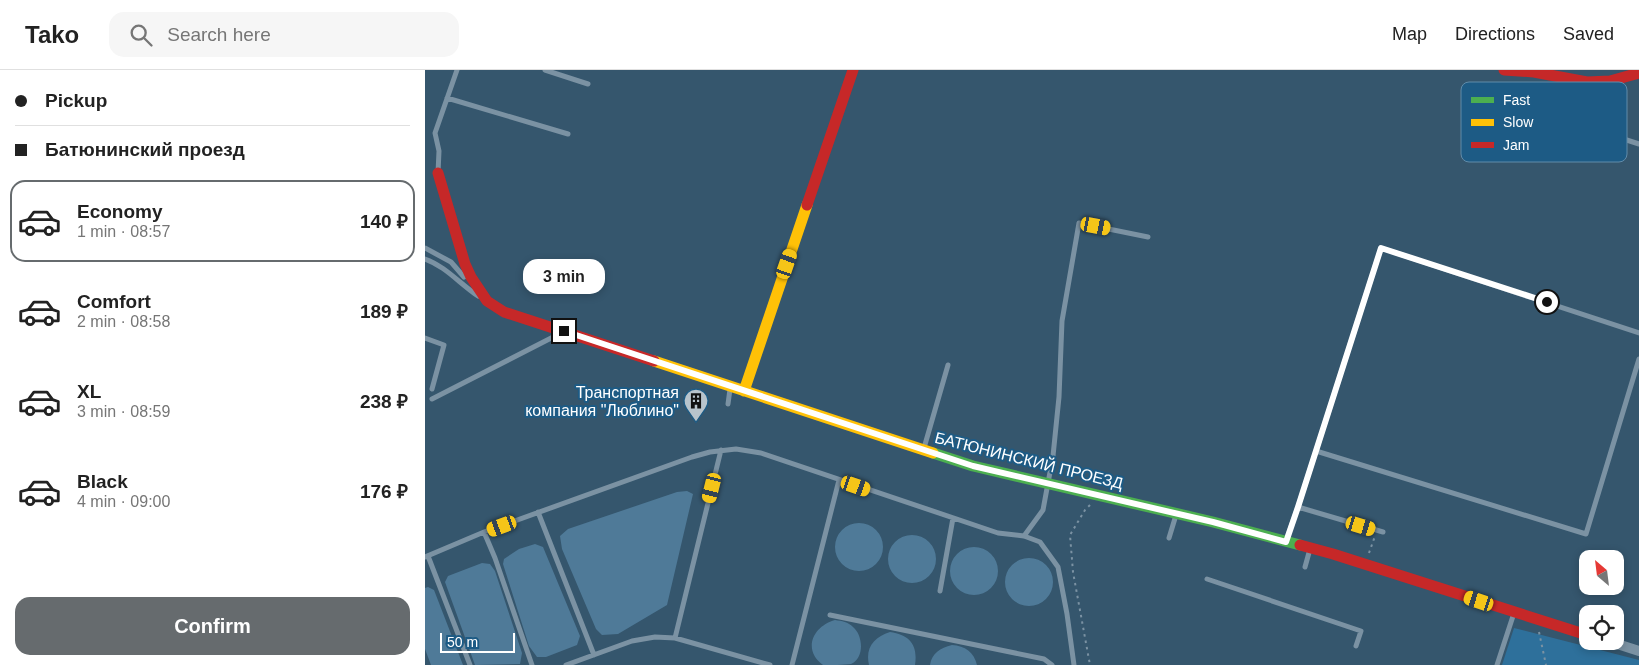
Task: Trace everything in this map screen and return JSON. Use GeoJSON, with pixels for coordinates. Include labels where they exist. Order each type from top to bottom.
{"type":"FeatureCollection","features":[{"type":"Feature","properties":{"kind":"street"},"geometry":{"type":"LineString","coordinates":[[744,391],[748,372],[853,70]]}},
{"type":"Feature","properties":{"kind":"street"},"geometry":{"type":"LineString","coordinates":[[1504,70],[1533,72],[1587,82],[1610,81],[1639,73]]}},
{"type":"Feature","properties":{"kind":"street","name":"БАТЮНИНСКИЙ ПРОЕЗД"},"geometry":{"type":"LineString","coordinates":[[438,173],[465,264],[471,277],[487,301],[504,312],[973,466],[1311,548],[1579,632]]}},
{"type":"Feature","properties":{"kind":"street"},"geometry":{"type":"LineString","coordinates":[[1624,646],[1639,651]]}},
{"type":"Feature","properties":{"kind":"lane"},"geometry":{"type":"LineString","coordinates":[[438,173],[439,151],[435,133],[457,70]]}},
{"type":"Feature","properties":{"kind":"lane"},"geometry":{"type":"LineString","coordinates":[[545,70],[588,84]]}},
{"type":"Feature","properties":{"kind":"lane"},"geometry":{"type":"LineString","coordinates":[[447,98],[568,134]]}},
{"type":"Feature","properties":{"kind":"lane"},"geometry":{"type":"LineString","coordinates":[[1627,140],[1639,144]]}},
{"type":"Feature","properties":{"kind":"lane"},"geometry":{"type":"LineString","coordinates":[[1024,536],[1043,510],[1053,456],[1057,422],[1062,321],[1079,223],[1149,236]]}},
{"type":"Feature","properties":{"kind":"lane"},"geometry":{"type":"LineString","coordinates":[[425,248],[451,262],[487,301]]}},
{"type":"Feature","properties":{"kind":"lane"},"geometry":{"type":"LineString","coordinates":[[1286,542],[1381,248],[1639,333]]}},
{"type":"Feature","properties":{"kind":"lane"},"geometry":{"type":"LineString","coordinates":[[425,259],[434,262],[464,287],[487,301]]}},
{"type":"Feature","properties":{"kind":"lane"},"geometry":{"type":"LineString","coordinates":[[432,399],[564,331]]}},
{"type":"Feature","properties":{"kind":"lane"},"geometry":{"type":"LineString","coordinates":[[425,338],[444,345],[432,389]]}},
{"type":"Feature","properties":{"kind":"lane"},"geometry":{"type":"LineString","coordinates":[[1316,451],[1586,534],[1639,359]]}},
{"type":"Feature","properties":{"kind":"lane"},"geometry":{"type":"LineString","coordinates":[[923,450],[949,365]]}},
{"type":"Feature","properties":{"kind":"lane"},"geometry":{"type":"LineString","coordinates":[[728,404],[731,386]]}},
{"type":"Feature","properties":{"kind":"lane"},"geometry":{"type":"LineString","coordinates":[[469,665],[427,556],[538,512],[692,458],[736,448],[761,453],[998,533],[1024,536],[1040,542],[1058,567],[1074,665]]}},
{"type":"Feature","properties":{"kind":"lane"},"geometry":{"type":"LineString","coordinates":[[675,638],[721,450]]}},
{"type":"Feature","properties":{"kind":"lane"},"geometry":{"type":"LineString","coordinates":[[791,665],[839,480]]}},
{"type":"Feature","properties":{"kind":"lane"},"geometry":{"type":"LineString","coordinates":[[1298,507],[1383,532]]}},
{"type":"Feature","properties":{"kind":"lane"},"geometry":{"type":"LineString","coordinates":[[538,512],[594,655]]}},
{"type":"Feature","properties":{"kind":"lane"},"geometry":{"type":"LineString","coordinates":[[1169,538],[1177,514]]}},
{"type":"Feature","properties":{"kind":"lane"},"geometry":{"type":"LineString","coordinates":[[940,591],[953,518]]}},
{"type":"Feature","properties":{"kind":"lane"},"geometry":{"type":"LineString","coordinates":[[484,532],[495,558],[532,665]]}},
{"type":"Feature","properties":{"kind":"lane"},"geometry":{"type":"LineString","coordinates":[[1305,567],[1311,548]]}},
{"type":"Feature","properties":{"kind":"lane"},"geometry":{"type":"LineString","coordinates":[[1207,579],[1361,631],[1356,646]]}},
{"type":"Feature","properties":{"kind":"lane"},"geometry":{"type":"LineString","coordinates":[[1497,665],[1514,612]]}},
{"type":"Feature","properties":{"kind":"lane"},"geometry":{"type":"LineString","coordinates":[[830,614],[1044,659],[1052,665]]}},
{"type":"Feature","properties":{"kind":"lane"},"geometry":{"type":"LineString","coordinates":[[566,665],[632,641],[655,637],[675,638],[770,665]]}},
{"type":"Feature","properties":{"kind":"path"},"geometry":{"type":"LineString","coordinates":[[1090,665],[1073,572],[1070,535],[1085,510],[1099,496]]}},
{"type":"Feature","properties":{"kind":"path"},"geometry":{"type":"LineString","coordinates":[[1365,564],[1377,530]]}},
{"type":"Feature","properties":{"kind":"path"},"geometry":{"type":"LineString","coordinates":[[1539,628],[1546,665]]}},
{"type":"Feature","properties":{"kind":"shaded area"},"geometry":{"type":"Polygon","coordinates":[[[687,491],[693,494],[667,605],[618,634],[602,635],[596,629],[562,549],[560,536],[568,529],[677,492],[687,491]]]}},
{"type":"Feature","properties":{"kind":"shaded area"},"geometry":{"type":"Polygon","coordinates":[[[854,523],[864,523],[873,527],[879,533],[882,538],[882,556],[873,567],[864,571],[854,571],[845,567],[839,561],[835,552],[835,542],[839,533],[845,527],[854,523]]]}},
{"type":"Feature","properties":{"kind":"shaded area"},"geometry":{"type":"Polygon","coordinates":[[[907,535],[917,535],[926,539],[932,545],[935,550],[935,568],[926,579],[917,583],[907,583],[898,579],[892,573],[888,564],[888,554],[892,545],[898,539],[907,535]]]}},
{"type":"Feature","properties":{"kind":"shaded area"},"geometry":{"type":"Polygon","coordinates":[[[535,544],[543,547],[580,636],[577,645],[546,657],[537,657],[529,646],[503,564],[504,559],[519,549],[535,544]]]}},
{"type":"Feature","properties":{"kind":"shaded area"},"geometry":{"type":"Polygon","coordinates":[[[969,547],[979,547],[988,551],[994,557],[997,562],[997,580],[988,591],[979,595],[969,595],[960,591],[954,585],[950,576],[950,566],[954,557],[960,551],[969,547]]]}},
{"type":"Feature","properties":{"kind":"shaded area"},"geometry":{"type":"Polygon","coordinates":[[[1024,558],[1034,558],[1043,562],[1049,568],[1052,573],[1052,591],[1043,602],[1034,606],[1024,606],[1015,602],[1009,596],[1005,587],[1005,577],[1009,568],[1015,562],[1024,558]]]}},
{"type":"Feature","properties":{"kind":"shaded area"},"geometry":{"type":"Polygon","coordinates":[[[482,563],[490,564],[495,571],[522,653],[520,664],[475,665],[445,582],[448,576],[482,563]]]}},
{"type":"Feature","properties":{"kind":"shaded area"},"geometry":{"type":"Polygon","coordinates":[[[428,587],[434,590],[463,665],[431,665],[425,649],[425,588],[428,587]]]}},
{"type":"Feature","properties":{"kind":"shaded area"},"geometry":{"type":"Polygon","coordinates":[[[835,620],[849,624],[859,635],[861,646],[859,657],[851,664],[823,665],[813,652],[813,639],[816,633],[821,627],[835,620]]]}},
{"type":"Feature","properties":{"kind":"shaded area"},"geometry":{"type":"Polygon","coordinates":[[[1514,628],[1579,645],[1579,650],[1600,650],[1639,660],[1639,665],[1502,665],[1514,628]]]}},
{"type":"Feature","properties":{"kind":"shaded area"},"geometry":{"type":"Polygon","coordinates":[[[890,632],[897,633],[911,642],[915,652],[915,665],[869,665],[868,653],[872,644],[879,637],[890,632]]]}},
{"type":"Feature","properties":{"kind":"shaded area"},"geometry":{"type":"Polygon","coordinates":[[[952,645],[968,650],[974,657],[977,665],[930,665],[937,652],[952,645]]]}},
{"type":"Feature","properties":{"kind":"traffic: fast"},"geometry":{"type":"LineString","coordinates":[[933,453],[973,466],[1213,522],[1300,545]]}},
{"type":"Feature","properties":{"kind":"traffic: slow"},"geometry":{"type":"LineString","coordinates":[[744,391],[807,205]]}},
{"type":"Feature","properties":{"kind":"traffic: slow"},"geometry":{"type":"LineString","coordinates":[[654,361],[933,453]]}},
{"type":"Feature","properties":{"kind":"traffic: jam"},"geometry":{"type":"LineString","coordinates":[[807,205],[853,70]]}},
{"type":"Feature","properties":{"kind":"traffic: jam"},"geometry":{"type":"LineString","coordinates":[[1504,70],[1534,72],[1587,82],[1610,81],[1639,73]]}},
{"type":"Feature","properties":{"kind":"traffic: jam"},"geometry":{"type":"LineString","coordinates":[[438,173],[465,264],[487,301],[504,312],[654,361]]}},
{"type":"Feature","properties":{"kind":"traffic: jam"},"geometry":{"type":"LineString","coordinates":[[1300,545],[1579,632]]}},
{"type":"Feature","properties":{"kind":"place","name":"Транспортная компания \"Люблино\""},"geometry":{"type":"Point","coordinates":[696,422]}},
{"type":"Feature","properties":{"kind":"route"},"geometry":{"type":"LineString","coordinates":[[564,331],[973,466],[1213,522],[1286,542],[1381,248],[1547,302]]}}]}
